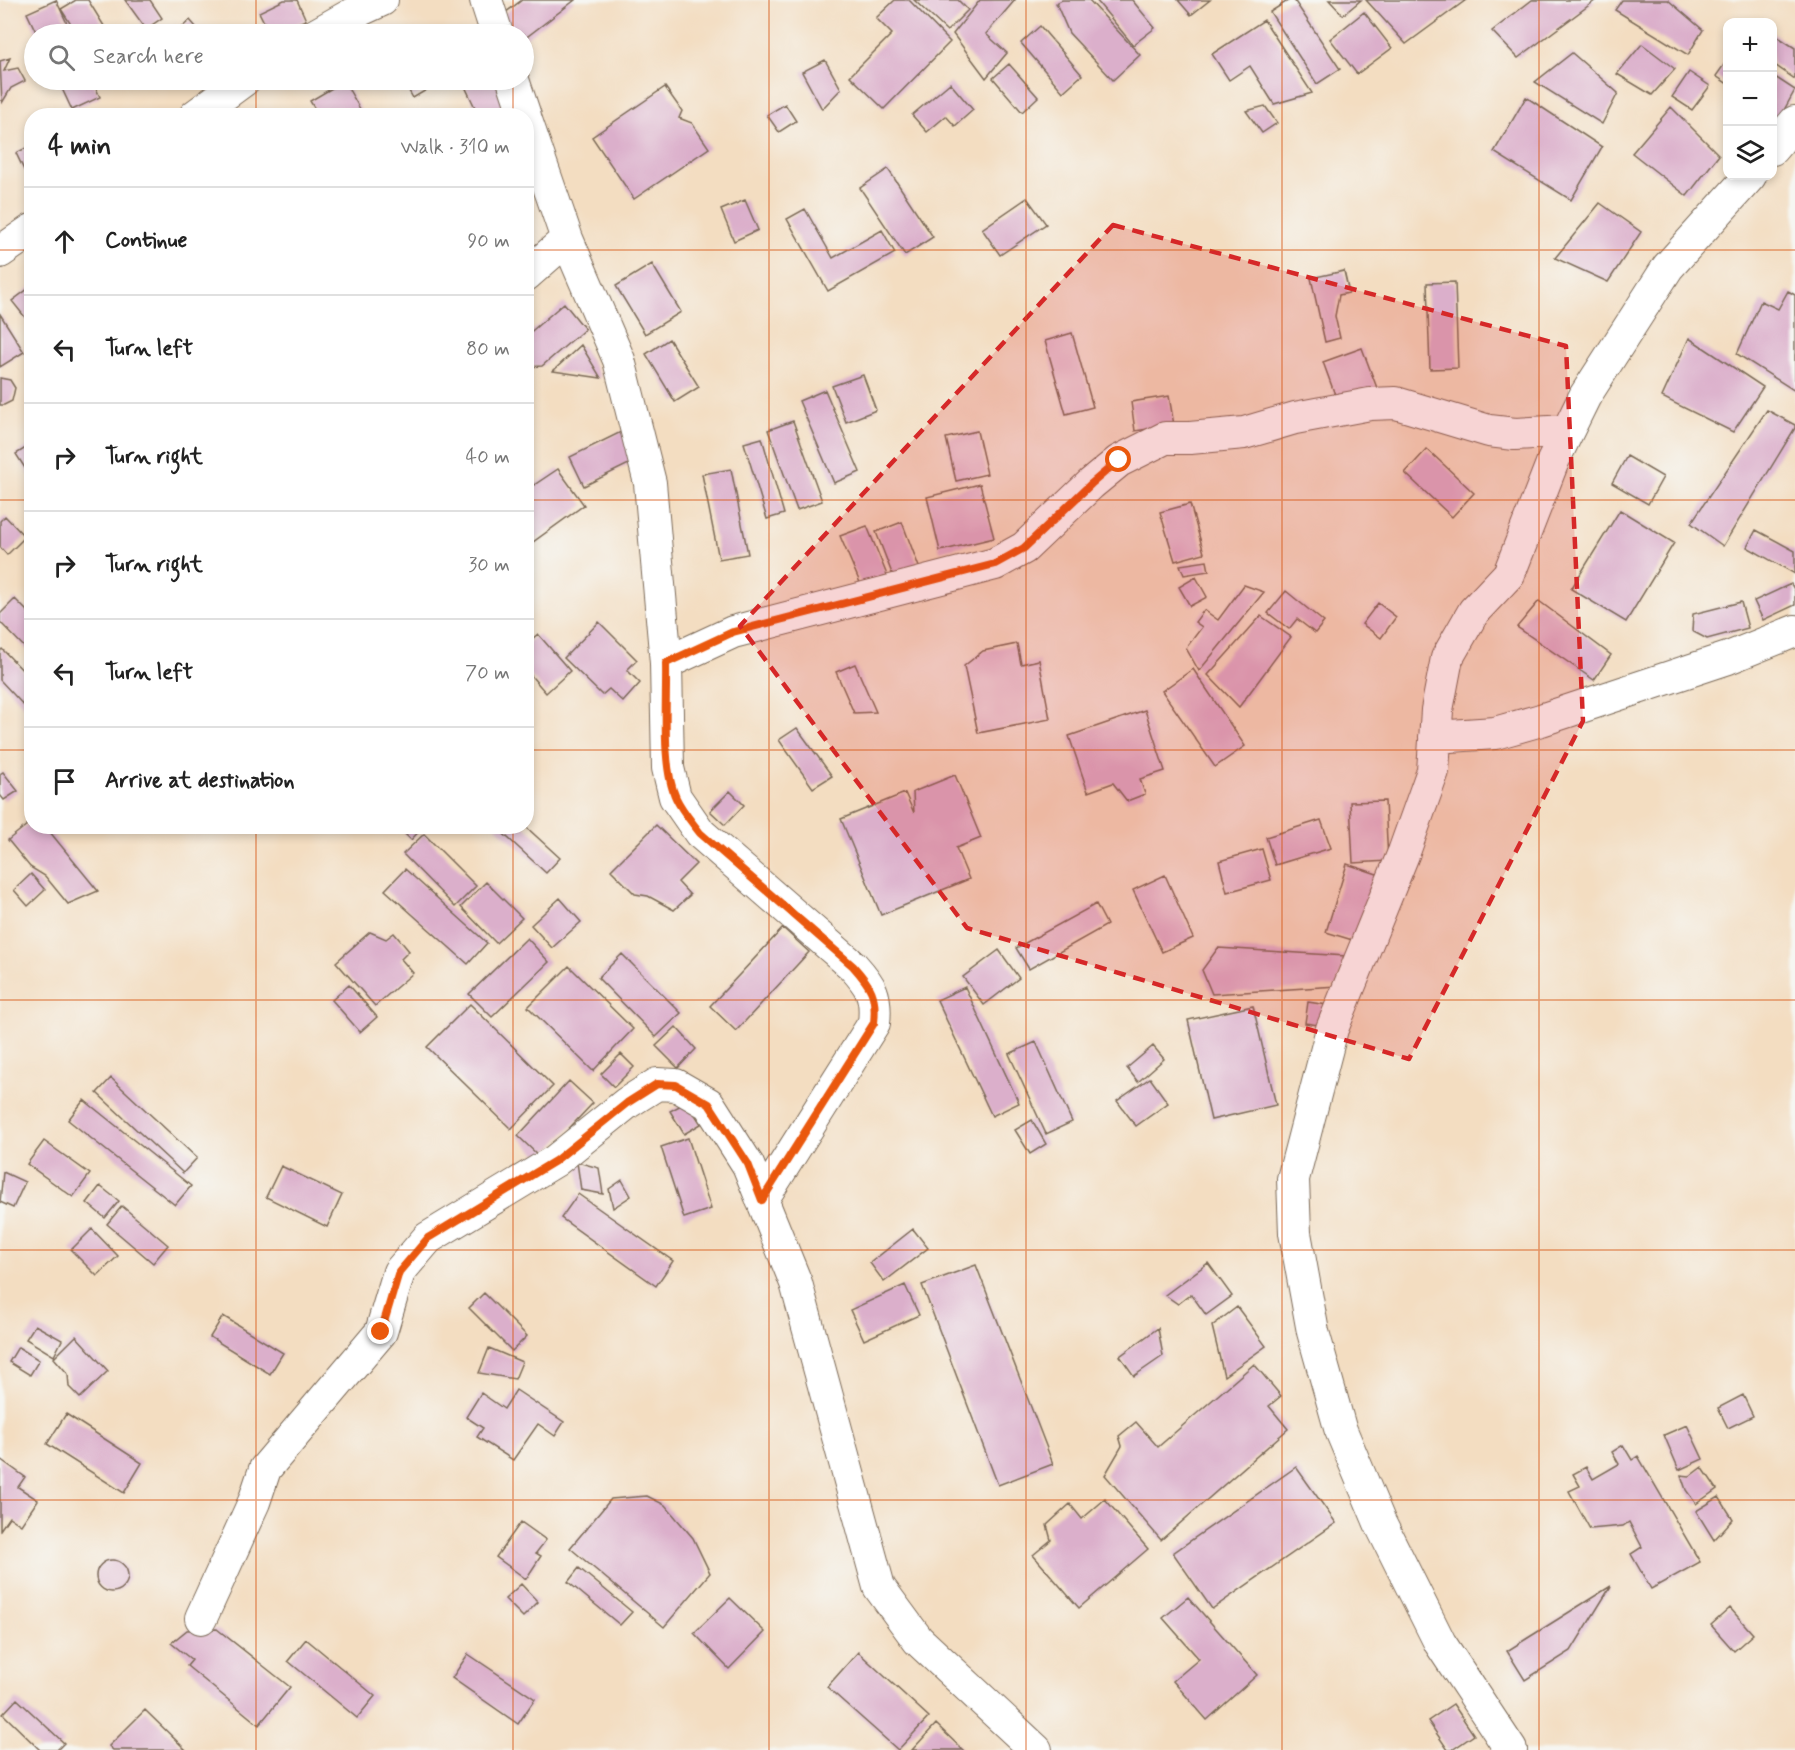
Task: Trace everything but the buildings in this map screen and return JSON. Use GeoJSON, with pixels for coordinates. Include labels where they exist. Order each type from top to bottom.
{"type":"FeatureCollection","features":[{"type":"Feature","properties":{"kind":"street"},"geometry":{"type":"LineString","coordinates":[[335,24],[382,0]]}},
{"type":"Feature","properties":{"kind":"street"},"geometry":{"type":"LineString","coordinates":[[486,0],[494,24]]}},
{"type":"Feature","properties":{"kind":"street"},"geometry":{"type":"LineString","coordinates":[[206,108],[230,90]]}},
{"type":"Feature","properties":{"kind":"street"},"geometry":{"type":"LineString","coordinates":[[516,90],[522,108]]}},
{"type":"Feature","properties":{"kind":"street"},"geometry":{"type":"LineString","coordinates":[[1777,144],[1795,122]]}},
{"type":"Feature","properties":{"kind":"street"},"geometry":{"type":"LineString","coordinates":[[534,143],[567,239],[619,360],[650,483],[666,663],[668,768],[675,797],[700,833],[853,966],[869,984],[876,1003],[874,1023],[762,1200]]}},
{"type":"Feature","properties":{"kind":"street"},"geometry":{"type":"LineString","coordinates":[[1511,1750],[1440,1643],[1375,1512],[1340,1428],[1313,1332],[1294,1233],[1293,1179],[1332,1029],[1404,852],[1433,771],[1447,658],[1474,611],[1509,574],[1553,461],[1585,396],[1668,267],[1746,180]]}},
{"type":"Feature","properties":{"kind":"street"},"geometry":{"type":"LineString","coordinates":[[0,252],[24,236]]}},
{"type":"Feature","properties":{"kind":"street"},"geometry":{"type":"LineString","coordinates":[[534,267],[567,239]]}},
{"type":"Feature","properties":{"kind":"street"},"geometry":{"type":"LineString","coordinates":[[666,663],[733,632],[995,564],[1024,548],[1119,460],[1165,438],[1244,433],[1295,418],[1370,404],[1396,403],[1489,431],[1515,434],[1567,431]]}},
{"type":"Feature","properties":{"kind":"street"},"geometry":{"type":"LineString","coordinates":[[1515,434],[1553,461]]}},
{"type":"Feature","properties":{"kind":"street"},"geometry":{"type":"LineString","coordinates":[[1436,737],[1495,733],[1540,720],[1728,658],[1795,631]]}},
{"type":"Feature","properties":{"kind":"street"},"geometry":{"type":"LineString","coordinates":[[201,1618],[254,1502],[265,1469],[381,1332],[399,1272],[428,1238],[555,1161],[627,1103],[657,1084],[676,1085],[709,1104],[748,1164],[796,1283],[879,1587],[918,1640],[1036,1750]]}},
{"type":"Feature","properties":{"kind":"highlighted area"},"geometry":{"type":"Polygon","coordinates":[[[1113,225],[1566,346],[1583,721],[1409,1059],[967,928],[740,626],[1113,225]]]}},
{"type":"Feature","properties":{"kind":"route"},"geometry":{"type":"LineString","coordinates":[[381,1332],[399,1272],[428,1238],[555,1161],[627,1103],[657,1084],[676,1085],[709,1104],[748,1164],[762,1200],[874,1023],[876,1003],[869,984],[853,966],[700,833],[675,797],[668,768],[666,663],[733,632],[995,564],[1024,548],[1119,460]]}}]}
